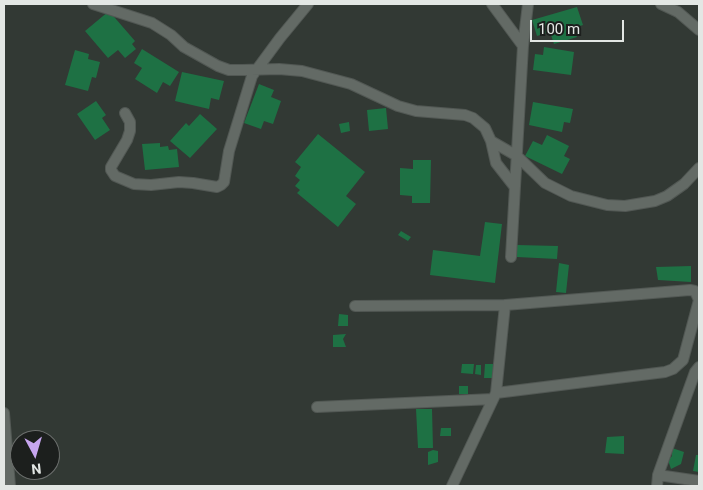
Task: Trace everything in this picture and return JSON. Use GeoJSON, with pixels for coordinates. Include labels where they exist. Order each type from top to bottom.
{"type":"FeatureCollection","features":[{"type":"Feature","properties":{"kind":"street"},"geometry":{"type":"LineString","coordinates":[[93,4],[152,23],[171,35],[184,47],[229,70],[302,71],[351,84],[398,106],[416,112],[465,115],[482,123],[488,132],[496,163],[514,186]]}},
{"type":"Feature","properties":{"kind":"street"},"geometry":{"type":"LineString","coordinates":[[125,112],[130,122],[130,130],[127,140],[111,167],[115,176],[134,184],[151,185],[193,182],[216,187],[224,182],[229,151],[250,80],[280,38],[308,4]]}},
{"type":"Feature","properties":{"kind":"street"},"geometry":{"type":"LineString","coordinates":[[492,4],[524,46]]}},
{"type":"Feature","properties":{"kind":"street"},"geometry":{"type":"LineString","coordinates":[[511,257],[516,156],[528,4]]}},
{"type":"Feature","properties":{"kind":"street"},"geometry":{"type":"LineString","coordinates":[[661,4],[678,12],[699,30]]}},
{"type":"Feature","properties":{"kind":"street"},"geometry":{"type":"LineString","coordinates":[[491,141],[516,156],[545,183],[572,196],[607,205],[625,206],[655,201],[667,196],[684,184],[699,168]]}},
{"type":"Feature","properties":{"kind":"street"},"geometry":{"type":"LineString","coordinates":[[317,407],[494,396],[665,372],[673,369],[683,360],[699,300],[695,290],[690,290],[505,305],[355,306]]}},
{"type":"Feature","properties":{"kind":"street"},"geometry":{"type":"LineString","coordinates":[[452,486],[494,396],[505,305]]}},
{"type":"Feature","properties":{"kind":"street"},"geometry":{"type":"LineString","coordinates":[[656,486],[658,475],[695,372],[699,367]]}},
{"type":"Feature","properties":{"kind":"street"},"geometry":{"type":"LineString","coordinates":[[4,413],[10,486]]}},
{"type":"Feature","properties":{"kind":"street"},"geometry":{"type":"LineString","coordinates":[[658,475],[699,481]]}},
{"type":"Feature","properties":{"kind":"building"},"geometry":{"type":"Polygon","coordinates":[[[577,7],[583,25],[574,28],[577,37],[554,44],[550,32],[537,36],[532,20],[577,7]]]}},
{"type":"Feature","properties":{"kind":"building"},"geometry":{"type":"Polygon","coordinates":[[[109,11],[135,41],[132,44],[136,49],[125,58],[118,50],[108,58],[85,31],[109,11]]]}},
{"type":"Feature","properties":{"kind":"building"},"geometry":{"type":"Polygon","coordinates":[[[544,47],[574,52],[571,75],[533,70],[535,54],[543,55],[544,47]]]}},
{"type":"Feature","properties":{"kind":"building"},"geometry":{"type":"Polygon","coordinates":[[[142,49],[179,72],[170,86],[163,82],[157,93],[135,79],[142,68],[134,63],[142,49]]]}},
{"type":"Feature","properties":{"kind":"building"},"geometry":{"type":"Polygon","coordinates":[[[75,50],[89,54],[88,59],[100,62],[96,78],[92,77],[88,91],[65,85],[75,50]]]}},
{"type":"Feature","properties":{"kind":"building"},"geometry":{"type":"Polygon","coordinates":[[[182,72],[224,81],[219,100],[211,98],[209,109],[175,101],[182,72]]]}},
{"type":"Feature","properties":{"kind":"building"},"geometry":{"type":"Polygon","coordinates":[[[259,84],[274,90],[271,97],[281,101],[273,124],[264,121],[261,129],[244,123],[259,84]]]}},
{"type":"Feature","properties":{"kind":"building"},"geometry":{"type":"Polygon","coordinates":[[[96,101],[106,115],[102,118],[110,130],[95,140],[77,114],[96,101]]]}},
{"type":"Feature","properties":{"kind":"building"},"geometry":{"type":"Polygon","coordinates":[[[533,102],[573,109],[570,123],[564,122],[562,132],[529,125],[533,102]]]}},
{"type":"Feature","properties":{"kind":"building"},"geometry":{"type":"Polygon","coordinates":[[[386,108],[388,129],[369,131],[367,110],[386,108]]]}},
{"type":"Feature","properties":{"kind":"building"},"geometry":{"type":"Polygon","coordinates":[[[200,114],[217,129],[190,158],[170,141],[186,123],[189,126],[200,114]]]}},
{"type":"Feature","properties":{"kind":"building"},"geometry":{"type":"Polygon","coordinates":[[[349,122],[350,131],[341,133],[339,124],[349,122]]]}},
{"type":"Feature","properties":{"kind":"building"},"geometry":{"type":"Polygon","coordinates":[[[318,134],[365,172],[346,196],[356,204],[338,227],[297,193],[300,190],[295,186],[300,180],[295,176],[301,167],[295,162],[318,134]]]}},
{"type":"Feature","properties":{"kind":"building"},"geometry":{"type":"Polygon","coordinates":[[[547,135],[569,146],[564,156],[570,159],[562,174],[525,156],[533,141],[542,145],[547,135]]]}},
{"type":"Feature","properties":{"kind":"building"},"geometry":{"type":"Polygon","coordinates":[[[160,143],[160,147],[168,146],[169,150],[177,149],[179,167],[145,170],[142,144],[160,143]]]}},
{"type":"Feature","properties":{"kind":"building"},"geometry":{"type":"Polygon","coordinates":[[[413,160],[431,160],[430,203],[412,203],[412,196],[400,195],[400,168],[413,169],[413,160]]]}},
{"type":"Feature","properties":{"kind":"building"},"geometry":{"type":"Polygon","coordinates":[[[485,222],[502,224],[495,283],[430,275],[433,250],[480,256],[485,222]]]}},
{"type":"Feature","properties":{"kind":"building"},"geometry":{"type":"Polygon","coordinates":[[[401,231],[411,237],[408,241],[398,235],[401,231]]]}},
{"type":"Feature","properties":{"kind":"building"},"geometry":{"type":"Polygon","coordinates":[[[517,245],[558,246],[557,259],[517,257],[517,245]]]}},
{"type":"Feature","properties":{"kind":"building"},"geometry":{"type":"Polygon","coordinates":[[[559,263],[569,265],[566,293],[556,292],[559,263]]]}},
{"type":"Feature","properties":{"kind":"building"},"geometry":{"type":"Polygon","coordinates":[[[691,266],[691,282],[658,280],[656,267],[691,266]]]}},
{"type":"Feature","properties":{"kind":"building"},"geometry":{"type":"Polygon","coordinates":[[[339,314],[348,315],[348,326],[338,326],[339,314]]]}},
{"type":"Feature","properties":{"kind":"building"},"geometry":{"type":"Polygon","coordinates":[[[346,334],[343,339],[346,347],[333,347],[333,335],[346,334]]]}},
{"type":"Feature","properties":{"kind":"building"},"geometry":{"type":"Polygon","coordinates":[[[462,364],[474,364],[473,374],[461,373],[462,364]]]}},
{"type":"Feature","properties":{"kind":"building"},"geometry":{"type":"Polygon","coordinates":[[[485,364],[496,364],[496,378],[484,378],[485,364]]]}},
{"type":"Feature","properties":{"kind":"building"},"geometry":{"type":"Polygon","coordinates":[[[476,365],[481,365],[481,375],[475,374],[476,365]]]}},
{"type":"Feature","properties":{"kind":"building"},"geometry":{"type":"Polygon","coordinates":[[[459,386],[468,386],[468,394],[459,394],[459,386]]]}},
{"type":"Feature","properties":{"kind":"building"},"geometry":{"type":"Polygon","coordinates":[[[416,409],[432,409],[433,448],[418,448],[416,409]]]}},
{"type":"Feature","properties":{"kind":"building"},"geometry":{"type":"Polygon","coordinates":[[[441,428],[451,428],[451,436],[440,436],[441,428]]]}},
{"type":"Feature","properties":{"kind":"building"},"geometry":{"type":"Polygon","coordinates":[[[624,436],[624,454],[605,453],[607,437],[624,436]]]}},
{"type":"Feature","properties":{"kind":"building"},"geometry":{"type":"Polygon","coordinates":[[[672,448],[684,452],[681,464],[671,469],[668,460],[672,456],[672,448]]]}},
{"type":"Feature","properties":{"kind":"building"},"geometry":{"type":"Polygon","coordinates":[[[438,451],[438,462],[428,465],[428,452],[438,451]]]}},
{"type":"Feature","properties":{"kind":"building"},"geometry":{"type":"Polygon","coordinates":[[[696,455],[699,455],[699,472],[693,471],[696,455]]]}}]}
